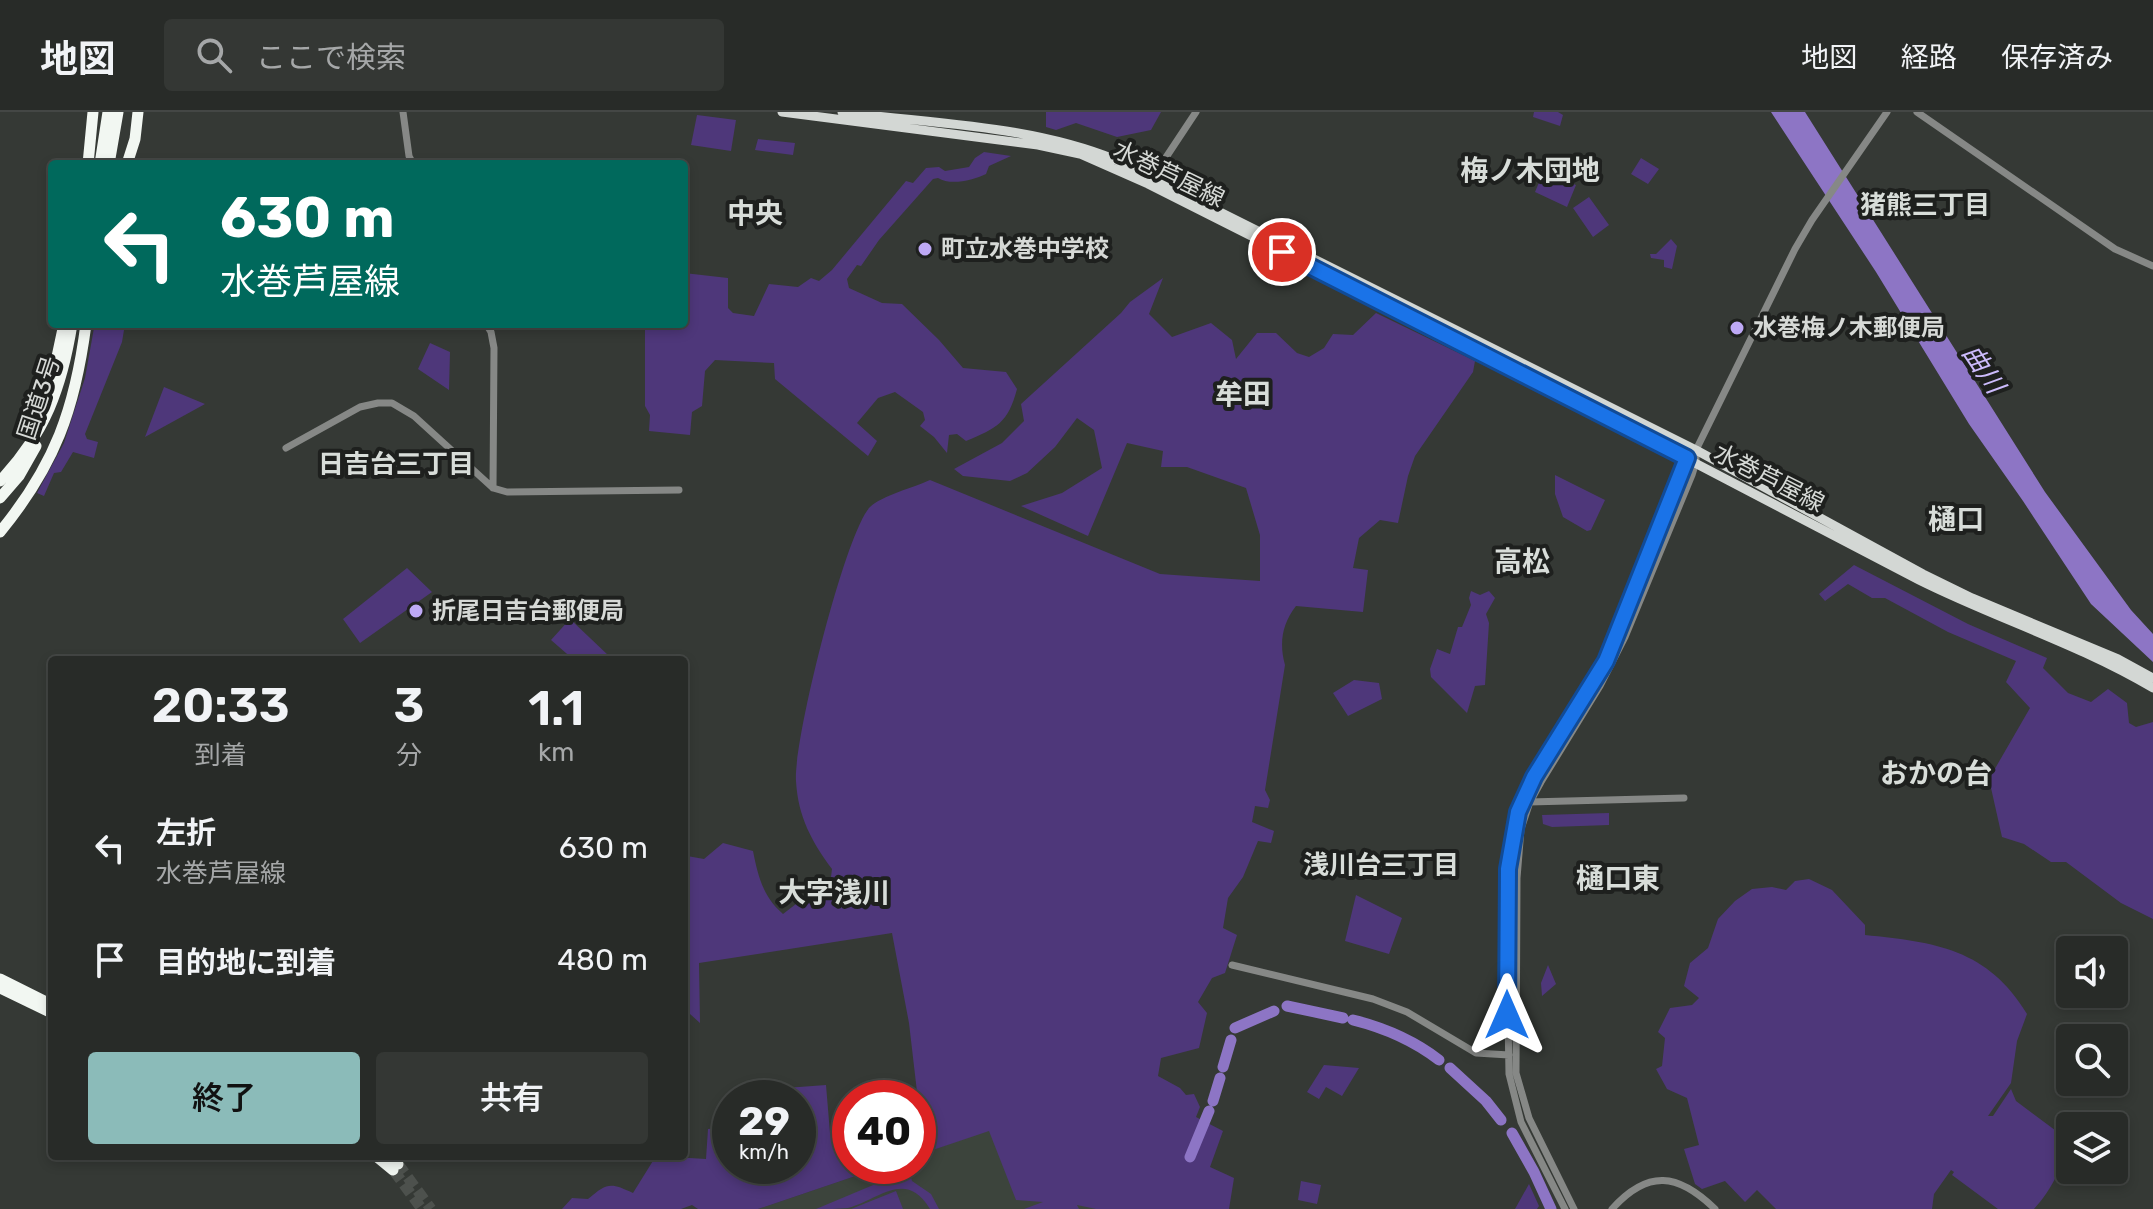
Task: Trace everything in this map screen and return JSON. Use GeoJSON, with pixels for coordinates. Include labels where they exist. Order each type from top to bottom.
{"type":"FeatureCollection","features":[{"type":"Feature","properties":{"kind":"highway"},"geometry":{"type":"LineString","coordinates":[[88,160],[93,112]]}},
{"type":"Feature","properties":{"kind":"highway"},"geometry":{"type":"LineString","coordinates":[[128,160],[135,139],[138,112]]}},
{"type":"Feature","properties":{"kind":"highway"},"geometry":{"type":"LineString","coordinates":[[101,160],[112,117]]}},
{"type":"Feature","properties":{"kind":"highway"},"geometry":{"type":"LineString","coordinates":[[109,160],[112,117]]}},
{"type":"Feature","properties":{"kind":"highway"},"geometry":{"type":"LineString","coordinates":[[0,492],[9,482],[51,385],[63,328]]}},
{"type":"Feature","properties":{"kind":"highway","name":"国道3号"},"geometry":{"type":"LineString","coordinates":[[0,481],[28,448],[55,400],[71,328]]}},
{"type":"Feature","properties":{"kind":"highway","name":"国道3号"},"geometry":{"type":"LineString","coordinates":[[0,520],[26,489],[55,434],[83,328]]}},
{"type":"Feature","properties":{"kind":"highway"},"geometry":{"type":"LineString","coordinates":[[0,532],[34,489],[61,436],[80,369],[84,328]]}},
{"type":"Feature","properties":{"kind":"highway"},"geometry":{"type":"LineString","coordinates":[[0,498],[28,462],[55,400]]}},
{"type":"Feature","properties":{"kind":"highway"},"geometry":{"type":"LineString","coordinates":[[0,475],[33,429]]}},
{"type":"Feature","properties":{"kind":"highway"},"geometry":{"type":"LineString","coordinates":[[1,983],[48,1003]]}},
{"type":"Feature","properties":{"kind":"highway"},"geometry":{"type":"LineString","coordinates":[[1,983],[48,1011]]}},
{"type":"Feature","properties":{"kind":"main road","name":"水巻芦屋線"},"geometry":{"type":"LineString","coordinates":[[782,112],[885,118]]}},
{"type":"Feature","properties":{"kind":"main road","name":"水巻芦屋線"},"geometry":{"type":"LineString","coordinates":[[842,112],[1059,140],[1116,160],[1150,181],[1968,605],[2113,667],[2153,688]]}},
{"type":"Feature","properties":{"kind":"main road","name":"水巻芦屋線"},"geometry":{"type":"LineString","coordinates":[[1150,181],[1696,450],[1923,574],[2118,659],[2153,678]]}},
{"type":"Feature","properties":{"kind":"street"},"geometry":{"type":"LineString","coordinates":[[403,112],[405,137],[412,160]]}},
{"type":"Feature","properties":{"kind":"street"},"geometry":{"type":"LineString","coordinates":[[1150,181],[1196,112]]}},
{"type":"Feature","properties":{"kind":"street"},"geometry":{"type":"LineString","coordinates":[[1565,1209],[1521,1122],[1512,1090],[1508,869],[1513,830],[1527,801],[1612,664],[1696,450],[1795,249],[1887,112]]}},
{"type":"Feature","properties":{"kind":"street"},"geometry":{"type":"LineString","coordinates":[[1917,112],[2115,249],[2153,266]]}},
{"type":"Feature","properties":{"kind":"street"},"geometry":{"type":"LineString","coordinates":[[488,328],[494,348],[493,488]]}},
{"type":"Feature","properties":{"kind":"street"},"geometry":{"type":"LineString","coordinates":[[286,448],[360,407],[392,403],[414,416],[493,488],[507,492],[679,490]]}},
{"type":"Feature","properties":{"kind":"street"},"geometry":{"type":"LineString","coordinates":[[1527,801],[1684,798]]}},
{"type":"Feature","properties":{"kind":"street"},"geometry":{"type":"LineString","coordinates":[[1232,965],[1373,999],[1433,1026],[1476,1053],[1512,1055]]}},
{"type":"Feature","properties":{"kind":"street"},"geometry":{"type":"LineString","coordinates":[[1512,1055],[1529,1118],[1574,1209]]}},
{"type":"Feature","properties":{"kind":"street"},"geometry":{"type":"LineString","coordinates":[[1612,1209],[1632,1188],[1661,1179],[1689,1187],[1715,1209]]}},
{"type":"Feature","properties":{"kind":"shaded area"},"geometry":{"type":"Polygon","coordinates":[[[1046,112],[1161,112],[1151,130],[1117,137],[1076,123],[1056,130],[1046,127],[1046,112]]]}},
{"type":"Feature","properties":{"kind":"shaded area"},"geometry":{"type":"Polygon","coordinates":[[[1534,112],[1558,112],[1563,115],[1560,126],[1533,117],[1534,112]]]}},
{"type":"Feature","properties":{"kind":"shaded area"},"geometry":{"type":"Polygon","coordinates":[[[1771,112],[1805,112],[2045,492],[2131,610],[2153,634],[2153,662],[2091,604],[1969,424],[1876,272],[1771,112]]]}},
{"type":"Feature","properties":{"kind":"shaded area"},"geometry":{"type":"Polygon","coordinates":[[[697,115],[736,120],[731,151],[691,145],[697,115]]]}},
{"type":"Feature","properties":{"kind":"shaded area"},"geometry":{"type":"Polygon","coordinates":[[[758,139],[795,143],[793,155],[755,150],[758,139]]]}},
{"type":"Feature","properties":{"kind":"shaded area"},"geometry":{"type":"Polygon","coordinates":[[[984,152],[1011,156],[989,166],[986,174],[975,178],[955,182],[933,179],[847,279],[849,288],[882,303],[902,304],[963,368],[1006,372],[1017,389],[1010,410],[1000,423],[966,441],[957,434],[949,435],[947,453],[920,426],[925,420],[923,412],[895,392],[878,398],[857,423],[877,441],[868,456],[775,379],[774,363],[715,360],[705,371],[702,406],[692,412],[690,435],[649,431],[650,415],[645,406],[645,328],[688,328],[688,273],[728,278],[728,308],[733,313],[754,316],[769,284],[798,287],[811,278],[819,281],[832,270],[906,181],[913,183],[926,168],[939,167],[945,171],[969,167],[984,152]]]}},
{"type":"Feature","properties":{"kind":"shaded area"},"geometry":{"type":"Polygon","coordinates":[[[1641,158],[1659,169],[1648,184],[1631,174],[1641,158]]]}},
{"type":"Feature","properties":{"kind":"shaded area"},"geometry":{"type":"Polygon","coordinates":[[[1543,173],[1576,185],[1567,207],[1535,192],[1543,173]]]}},
{"type":"Feature","properties":{"kind":"shaded area"},"geometry":{"type":"Polygon","coordinates":[[[1589,197],[1609,225],[1593,237],[1573,208],[1589,197]]]}},
{"type":"Feature","properties":{"kind":"shaded area"},"geometry":{"type":"Polygon","coordinates":[[[1671,239],[1677,246],[1672,269],[1664,267],[1664,260],[1651,258],[1650,254],[1656,254],[1671,239]]]}},
{"type":"Feature","properties":{"kind":"shaded area"},"geometry":{"type":"Polygon","coordinates":[[[1163,278],[1149,314],[1172,337],[1211,323],[1232,340],[1236,359],[1257,333],[1276,333],[1297,353],[1309,357],[1324,348],[1333,334],[1353,335],[1376,313],[1475,361],[1473,372],[1415,456],[1398,523],[1380,520],[1359,538],[1353,568],[1368,570],[1363,612],[1296,606],[1285,627],[1282,649],[1285,665],[1265,790],[1270,800],[1268,808],[1255,806],[1252,822],[1274,831],[1271,843],[1258,841],[1243,877],[1228,898],[1223,928],[1237,935],[1225,973],[1212,978],[1198,1002],[1207,1013],[1199,1048],[1161,1058],[1158,1076],[1180,1088],[1186,1095],[1194,1094],[1200,1107],[1196,1117],[1223,1131],[1210,1167],[1234,1178],[1229,1209],[1096,1209],[1077,1205],[1079,1209],[1024,1209],[1043,1202],[1016,1200],[989,1131],[936,1149],[936,1080],[916,1080],[909,1023],[892,933],[699,963],[700,1023],[690,1014],[688,1016],[688,856],[704,859],[723,843],[753,851],[762,886],[783,914],[831,877],[832,869],[812,839],[803,818],[796,781],[797,759],[822,639],[847,555],[870,507],[930,480],[1160,574],[1260,581],[1260,535],[1246,488],[1187,467],[1161,467],[1163,451],[1127,443],[1088,536],[1021,506],[1062,493],[1102,468],[1094,430],[1077,418],[1055,447],[1027,473],[1010,481],[963,476],[954,469],[1002,443],[1024,421],[1021,404],[1130,302],[1163,278]]]}},
{"type":"Feature","properties":{"kind":"shaded area"},"geometry":{"type":"Polygon","coordinates":[[[94,328],[124,328],[122,342],[85,434],[87,439],[98,442],[94,458],[73,452],[61,472],[54,473],[44,496],[37,493],[64,443],[85,378],[94,328]]]}},
{"type":"Feature","properties":{"kind":"shaded area"},"geometry":{"type":"Polygon","coordinates":[[[430,343],[450,352],[449,390],[418,369],[430,343]]]}},
{"type":"Feature","properties":{"kind":"shaded area"},"geometry":{"type":"Polygon","coordinates":[[[164,387],[205,404],[145,437],[164,387]]]}},
{"type":"Feature","properties":{"kind":"shaded area"},"geometry":{"type":"Polygon","coordinates":[[[1555,475],[1605,500],[1591,530],[1587,531],[1563,517],[1555,494],[1555,475]]]}},
{"type":"Feature","properties":{"kind":"shaded area"},"geometry":{"type":"Polygon","coordinates":[[[1854,565],[1968,624],[2047,658],[2043,668],[2068,693],[2091,702],[2108,689],[2127,703],[2129,723],[2136,727],[2153,722],[2153,919],[2121,903],[2066,862],[2051,862],[2024,844],[2002,837],[1989,779],[2030,708],[2006,682],[2016,661],[1948,632],[1885,598],[1872,598],[1848,584],[1825,601],[1819,594],[1854,565]]]}},
{"type":"Feature","properties":{"kind":"shaded area"},"geometry":{"type":"Polygon","coordinates":[[[407,568],[432,592],[360,643],[343,619],[407,568]]]}},
{"type":"Feature","properties":{"kind":"shaded area"},"geometry":{"type":"Polygon","coordinates":[[[1471,591],[1480,595],[1489,591],[1495,598],[1486,614],[1489,623],[1485,685],[1475,686],[1467,713],[1431,677],[1430,669],[1437,649],[1450,654],[1458,627],[1462,627],[1471,605],[1471,591]]]}},
{"type":"Feature","properties":{"kind":"shaded area"},"geometry":{"type":"Polygon","coordinates":[[[570,619],[609,656],[569,656],[551,640],[570,619]]]}},
{"type":"Feature","properties":{"kind":"shaded area"},"geometry":{"type":"Polygon","coordinates":[[[1354,680],[1379,683],[1382,699],[1348,716],[1333,693],[1354,680]]]}},
{"type":"Feature","properties":{"kind":"shaded area"},"geometry":{"type":"Polygon","coordinates":[[[1609,813],[1609,825],[1552,827],[1543,824],[1542,815],[1609,813]]]}},
{"type":"Feature","properties":{"kind":"shaded area"},"geometry":{"type":"Polygon","coordinates":[[[1809,879],[1832,890],[1865,925],[1865,935],[1914,941],[1958,953],[1995,975],[2012,992],[2027,1014],[2017,1041],[2011,1083],[1988,1116],[1993,1116],[2011,1089],[2016,1101],[2056,1131],[2056,1177],[2034,1209],[1998,1209],[1952,1175],[1954,1172],[1951,1170],[1934,1194],[1932,1209],[1776,1209],[1757,1190],[1745,1202],[1725,1181],[1702,1189],[1695,1184],[1684,1149],[1699,1145],[1687,1098],[1667,1089],[1656,1069],[1662,1066],[1665,1038],[1658,1032],[1670,1008],[1692,1005],[1699,998],[1684,986],[1690,963],[1708,948],[1718,919],[1752,889],[1772,887],[1786,890],[1795,881],[1809,879]]]}},
{"type":"Feature","properties":{"kind":"shaded area"},"geometry":{"type":"Polygon","coordinates":[[[1356,895],[1402,918],[1389,954],[1345,941],[1356,895]]]}},
{"type":"Feature","properties":{"kind":"shaded area"},"geometry":{"type":"Polygon","coordinates":[[[1548,965],[1556,984],[1542,996],[1541,983],[1548,965]]]}},
{"type":"Feature","properties":{"kind":"shaded area"},"geometry":{"type":"Polygon","coordinates":[[[1324,1065],[1359,1068],[1342,1096],[1326,1087],[1319,1099],[1307,1092],[1324,1065]]]}},
{"type":"Feature","properties":{"kind":"shaded area"},"geometry":{"type":"Polygon","coordinates":[[[826,1085],[832,1132],[832,1184],[758,1209],[698,1209],[692,1205],[681,1209],[562,1209],[572,1198],[588,1199],[609,1186],[633,1193],[654,1160],[706,1159],[708,1129],[712,1129],[712,1184],[816,1184],[816,1086],[826,1085]]]}},
{"type":"Feature","properties":{"kind":"shaded area"},"geometry":{"type":"Polygon","coordinates":[[[989,1130],[1068,1202],[1113,1209],[758,1209],[832,1184],[936,1184],[936,1149],[989,1130]]]}},
{"type":"Feature","properties":{"kind":"shaded area"},"geometry":{"type":"Polygon","coordinates":[[[1301,1181],[1321,1185],[1317,1204],[1298,1200],[1301,1181]]]}},
{"type":"Feature","properties":{"kind":"shaded area"},"geometry":{"type":"Polygon","coordinates":[[[876,1184],[916,1184],[931,1194],[939,1209],[930,1209],[921,1197],[902,1189],[848,1208],[816,1209],[876,1184]]]}},
{"type":"Feature","properties":{"kind":"shaded area"},"geometry":{"type":"Polygon","coordinates":[[[1529,1184],[1539,1206],[1537,1209],[1515,1209],[1529,1184]]]}},
{"type":"Feature","properties":{"kind":"shaded area"},"geometry":{"type":"Polygon","coordinates":[[[896,1191],[903,1209],[851,1209],[896,1191]]]}},
{"type":"Feature","properties":{"kind":"waterway"},"geometry":{"type":"LineString","coordinates":[[1287,1006],[1343,1018]]}},
{"type":"Feature","properties":{"kind":"waterway"},"geometry":{"type":"LineString","coordinates":[[1235,1028],[1274,1011]]}},
{"type":"Feature","properties":{"kind":"waterway"},"geometry":{"type":"LineString","coordinates":[[1353,1020],[1398,1036],[1439,1060]]}},
{"type":"Feature","properties":{"kind":"waterway"},"geometry":{"type":"LineString","coordinates":[[1223,1067],[1231,1040]]}},
{"type":"Feature","properties":{"kind":"waterway"},"geometry":{"type":"LineString","coordinates":[[1450,1068],[1486,1101],[1501,1120]]}},
{"type":"Feature","properties":{"kind":"waterway"},"geometry":{"type":"LineString","coordinates":[[1213,1101],[1220,1078]]}},
{"type":"Feature","properties":{"kind":"waterway"},"geometry":{"type":"LineString","coordinates":[[1190,1157],[1209,1111]]}},
{"type":"Feature","properties":{"kind":"waterway"},"geometry":{"type":"LineString","coordinates":[[1512,1133],[1551,1209]]}},
{"type":"Feature","properties":{"kind":"tunnel"},"geometry":{"type":"LineString","coordinates":[[398,1164],[431,1209]]}},
{"type":"Feature","properties":{"kind":"tunnel"},"geometry":{"type":"LineString","coordinates":[[394,1171],[422,1209]]}},
{"type":"Feature","properties":{"kind":"place","name":"町立水巻中学校"},"geometry":{"type":"Point","coordinates":[925,249]}},
{"type":"Feature","properties":{"kind":"place","name":"水巻梅ノ木郵便局"},"geometry":{"type":"Point","coordinates":[1737,328]}},
{"type":"Feature","properties":{"kind":"place","name":"折尾日吉台郵便局"},"geometry":{"type":"Point","coordinates":[416,611]}},
{"type":"Feature","properties":{"kind":"district","name":"梅ノ木団地"},"geometry":{"type":"Point","coordinates":[1530,170]}},
{"type":"Feature","properties":{"kind":"district","name":"猪熊三丁目"},"geometry":{"type":"Point","coordinates":[1925,205]}},
{"type":"Feature","properties":{"kind":"district","name":"中央"},"geometry":{"type":"Point","coordinates":[755,213]}},
{"type":"Feature","properties":{"kind":"district","name":"牟田"},"geometry":{"type":"Point","coordinates":[1243,394]}},
{"type":"Feature","properties":{"kind":"district","name":"日吉台三丁目"},"geometry":{"type":"Point","coordinates":[396,464]}},
{"type":"Feature","properties":{"kind":"district","name":"樋口"},"geometry":{"type":"Point","coordinates":[1956,519]}},
{"type":"Feature","properties":{"kind":"district","name":"高松"},"geometry":{"type":"Point","coordinates":[1522,561]}},
{"type":"Feature","properties":{"kind":"district","name":"おかの台"},"geometry":{"type":"Point","coordinates":[1936,773]}},
{"type":"Feature","properties":{"kind":"district","name":"浅川台三丁目"},"geometry":{"type":"Point","coordinates":[1381,865]}},
{"type":"Feature","properties":{"kind":"district","name":"樋口東"},"geometry":{"type":"Point","coordinates":[1618,878]}},
{"type":"Feature","properties":{"kind":"district","name":"大字浅川"},"geometry":{"type":"Point","coordinates":[834,892]}},
{"type":"Feature","properties":{"kind":"route"},"geometry":{"type":"LineString","coordinates":[[1282,252],[1687,458],[1606,661],[1534,777],[1518,812],[1508,869],[1507,1015]]}},
{"type":"Feature","properties":{"kind":"water label","name":"曲川"},"geometry":{"type":"Point","coordinates":[1983,369]}}]}
